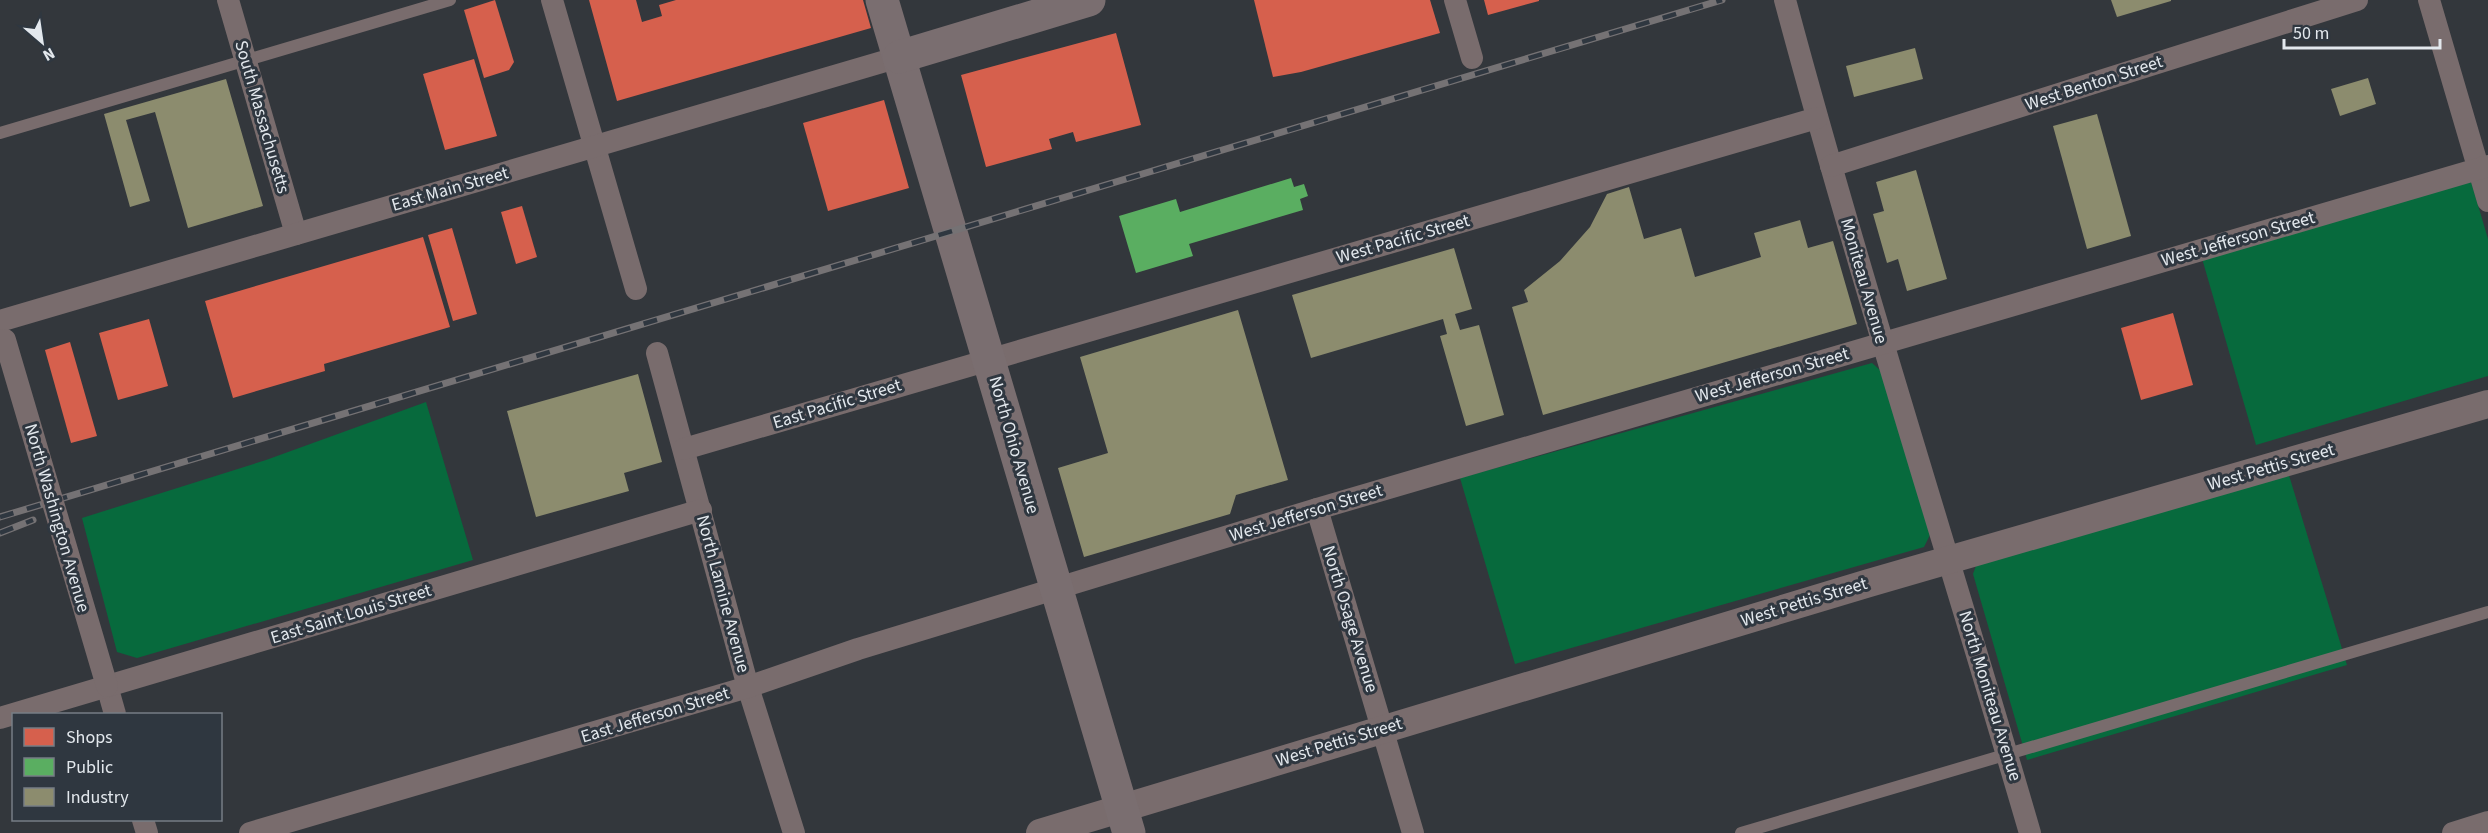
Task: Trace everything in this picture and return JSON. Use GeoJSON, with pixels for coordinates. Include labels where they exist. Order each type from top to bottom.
{"type":"FeatureCollection","features":[{"type":"Feature","properties":{"kind":"main road","name":"North Ohio Avenue"},"geometry":{"type":"LineString","coordinates":[[882,0],[1126,820]]}},
{"type":"Feature","properties":{"kind":"main road"},"geometry":{"type":"LineString","coordinates":[[899,57],[1089,0]]}},
{"type":"Feature","properties":{"kind":"street","name":"South Massachusetts"},"geometry":{"type":"LineString","coordinates":[[228,0],[296,234]]}},
{"type":"Feature","properties":{"kind":"street"},"geometry":{"type":"LineString","coordinates":[[552,0],[636,290]]}},
{"type":"Feature","properties":{"kind":"street"},"geometry":{"type":"LineString","coordinates":[[1455,0],[1472,58]]}},
{"type":"Feature","properties":{"kind":"street","name":"Moniteau Avenue"},"geometry":{"type":"LineString","coordinates":[[1785,0],[1882,343],[1949,560]]}},
{"type":"Feature","properties":{"kind":"street","name":"West Benton Street"},"geometry":{"type":"LineString","coordinates":[[1831,166],[2357,0]]}},
{"type":"Feature","properties":{"kind":"street"},"geometry":{"type":"LineString","coordinates":[[2429,0],[2483,168],[2488,201]]}},
{"type":"Feature","properties":{"kind":"street","name":"East Main Street"},"geometry":{"type":"LineString","coordinates":[[2,325],[296,234],[899,57]]}},
{"type":"Feature","properties":{"kind":"street","name":"West Pacific Street"},"geometry":{"type":"LineString","coordinates":[[989,359],[1817,118]]}},
{"type":"Feature","properties":{"kind":"street","name":"West Jefferson Street"},"geometry":{"type":"LineString","coordinates":[[1057,589],[1317,509],[2483,168]]}},
{"type":"Feature","properties":{"kind":"street","name":"North Washington Avenue"},"geometry":{"type":"LineString","coordinates":[[2,325],[115,713]]}},
{"type":"Feature","properties":{"kind":"street","name":"North Lamine Avenue"},"geometry":{"type":"LineString","coordinates":[[657,353],[748,687],[794,833]]}},
{"type":"Feature","properties":{"kind":"street","name":"East Pacific Street"},"geometry":{"type":"LineString","coordinates":[[684,449],[989,359]]}},
{"type":"Feature","properties":{"kind":"street","name":"West Pettis Street"},"geometry":{"type":"LineString","coordinates":[[1040,833],[1126,820],[1382,729],[1949,560],[2488,404]]}},
{"type":"Feature","properties":{"kind":"street","name":"North Osage Avenue"},"geometry":{"type":"LineString","coordinates":[[1317,509],[1413,833]]}},
{"type":"Feature","properties":{"kind":"street","name":"East Saint Louis Street"},"geometry":{"type":"LineString","coordinates":[[17,713],[701,510]]}},
{"type":"Feature","properties":{"kind":"street","name":"North Moniteau Avenue"},"geometry":{"type":"LineString","coordinates":[[1949,560],[2030,833]]}},
{"type":"Feature","properties":{"kind":"street","name":"East Jefferson Street"},"geometry":{"type":"LineString","coordinates":[[250,833],[748,687],[858,650],[1057,589]]}},
{"type":"Feature","properties":{"kind":"street"},"geometry":{"type":"LineString","coordinates":[[2453,833],[2488,822]]}},
{"type":"Feature","properties":{"kind":"lane"},"geometry":{"type":"LineString","coordinates":[[0,132],[450,0]]}},
{"type":"Feature","properties":{"kind":"lane"},"geometry":{"type":"LineString","coordinates":[[1741,833],[2488,612]]}},
{"type":"Feature","properties":{"kind":"green space"},"geometry":{"type":"Polygon","coordinates":[[[2470,178],[2488,239],[2488,376],[2256,445],[2201,255],[2470,178]]]}},
{"type":"Feature","properties":{"kind":"green space"},"geometry":{"type":"Polygon","coordinates":[[[1872,363],[1888,377],[1932,531],[1924,547],[1515,664],[1460,478],[1872,363]]]}},
{"type":"Feature","properties":{"kind":"green space"},"geometry":{"type":"Polygon","coordinates":[[[426,402],[473,560],[137,658],[117,652],[82,518],[266,460],[426,402]]]}},
{"type":"Feature","properties":{"kind":"green space"},"geometry":{"type":"Polygon","coordinates":[[[2288,472],[2347,665],[2027,760],[1973,574],[1978,560],[2288,472]]]}},
{"type":"Feature","properties":{"kind":"building: Shops"},"geometry":{"type":"Polygon","coordinates":[[[495,0],[514,62],[509,70],[484,78],[464,10],[495,0]]]}},
{"type":"Feature","properties":{"kind":"building: Shops"},"geometry":{"type":"Polygon","coordinates":[[[589,0],[636,0],[642,22],[662,16],[659,5],[676,0],[863,0],[871,28],[617,101],[589,0]]]}},
{"type":"Feature","properties":{"kind":"building: Shops"},"geometry":{"type":"Polygon","coordinates":[[[1254,0],[1430,0],[1440,33],[1301,72],[1273,77],[1254,0]]]}},
{"type":"Feature","properties":{"kind":"building: Shops"},"geometry":{"type":"Polygon","coordinates":[[[1484,0],[1539,0],[1539,1],[1488,15],[1484,0]]]}},
{"type":"Feature","properties":{"kind":"building: Shops"},"geometry":{"type":"Polygon","coordinates":[[[1116,33],[1141,125],[1076,142],[1073,132],[1049,139],[1052,149],[986,167],[961,75],[1116,33]]]}},
{"type":"Feature","properties":{"kind":"building: Shops"},"geometry":{"type":"Polygon","coordinates":[[[474,59],[497,136],[445,150],[423,74],[474,59]]]}},
{"type":"Feature","properties":{"kind":"building: Shops"},"geometry":{"type":"Polygon","coordinates":[[[884,100],[909,188],[828,211],[803,123],[884,100]]]}},
{"type":"Feature","properties":{"kind":"building: Shops"},"geometry":{"type":"Polygon","coordinates":[[[522,206],[537,257],[516,264],[501,212],[522,206]]]}},
{"type":"Feature","properties":{"kind":"building: Shops"},"geometry":{"type":"Polygon","coordinates":[[[452,228],[477,314],[453,321],[428,235],[452,228]]]}},
{"type":"Feature","properties":{"kind":"building: Shops"},"geometry":{"type":"Polygon","coordinates":[[[423,237],[450,327],[324,364],[325,371],[233,398],[205,301],[423,237]]]}},
{"type":"Feature","properties":{"kind":"building: Shops"},"geometry":{"type":"Polygon","coordinates":[[[2173,313],[2193,385],[2141,400],[2121,328],[2173,313]]]}},
{"type":"Feature","properties":{"kind":"building: Shops"},"geometry":{"type":"Polygon","coordinates":[[[149,319],[168,386],[118,400],[99,333],[149,319]]]}},
{"type":"Feature","properties":{"kind":"building: Shops"},"geometry":{"type":"Polygon","coordinates":[[[70,342],[97,436],[71,443],[45,350],[70,342]]]}},
{"type":"Feature","properties":{"kind":"building: Public"},"geometry":{"type":"Polygon","coordinates":[[[1291,178],[1294,187],[1304,184],[1308,196],[1300,199],[1303,210],[1189,244],[1193,256],[1136,273],[1119,216],[1176,199],[1180,212],[1291,178]]]}},
{"type":"Feature","properties":{"kind":"building: Industry"},"geometry":{"type":"Polygon","coordinates":[[[2111,0],[2171,0],[2171,1],[2117,17],[2111,0]]]}},
{"type":"Feature","properties":{"kind":"building: Industry"},"geometry":{"type":"Polygon","coordinates":[[[1915,48],[1923,79],[1854,97],[1846,66],[1915,48]]]}},
{"type":"Feature","properties":{"kind":"building: Industry"},"geometry":{"type":"Polygon","coordinates":[[[2368,78],[2376,104],[2340,116],[2331,89],[2368,78]]]}},
{"type":"Feature","properties":{"kind":"building: Industry"},"geometry":{"type":"Polygon","coordinates":[[[226,79],[263,206],[188,228],[155,112],[126,120],[150,201],[130,207],[104,114],[226,79]]]}},
{"type":"Feature","properties":{"kind":"building: Industry"},"geometry":{"type":"Polygon","coordinates":[[[2097,114],[2131,236],[2087,249],[2053,126],[2097,114]]]}},
{"type":"Feature","properties":{"kind":"building: Industry"},"geometry":{"type":"Polygon","coordinates":[[[1916,170],[1947,279],[1907,291],[1898,259],[1887,263],[1873,214],[1884,211],[1876,182],[1916,170]]]}},
{"type":"Feature","properties":{"kind":"building: Industry"},"geometry":{"type":"Polygon","coordinates":[[[1629,187],[1644,239],[1681,228],[1695,277],[1761,257],[1754,233],[1800,220],[1808,248],[1833,241],[1857,324],[1543,415],[1512,307],[1528,302],[1524,290],[1560,261],[1590,227],[1607,194],[1629,187]]]}},
{"type":"Feature","properties":{"kind":"building: Industry"},"geometry":{"type":"Polygon","coordinates":[[[1454,248],[1472,309],[1455,314],[1460,330],[1479,325],[1504,415],[1466,426],[1440,336],[1447,334],[1443,319],[1311,358],[1292,295],[1454,248]]]}},
{"type":"Feature","properties":{"kind":"building: Industry"},"geometry":{"type":"Polygon","coordinates":[[[1238,310],[1288,480],[1236,495],[1230,514],[1084,557],[1058,468],[1108,453],[1080,357],[1238,310]]]}},
{"type":"Feature","properties":{"kind":"building: Industry"},"geometry":{"type":"Polygon","coordinates":[[[638,374],[662,462],[624,473],[629,491],[536,517],[507,411],[638,374]]]}},
{"type":"Feature","properties":{"kind":"railway"},"geometry":{"type":"LineString","coordinates":[[0,517],[1722,0]]}},
{"type":"Feature","properties":{"kind":"railway"},"geometry":{"type":"LineString","coordinates":[[0,533],[33,520]]}}]}
